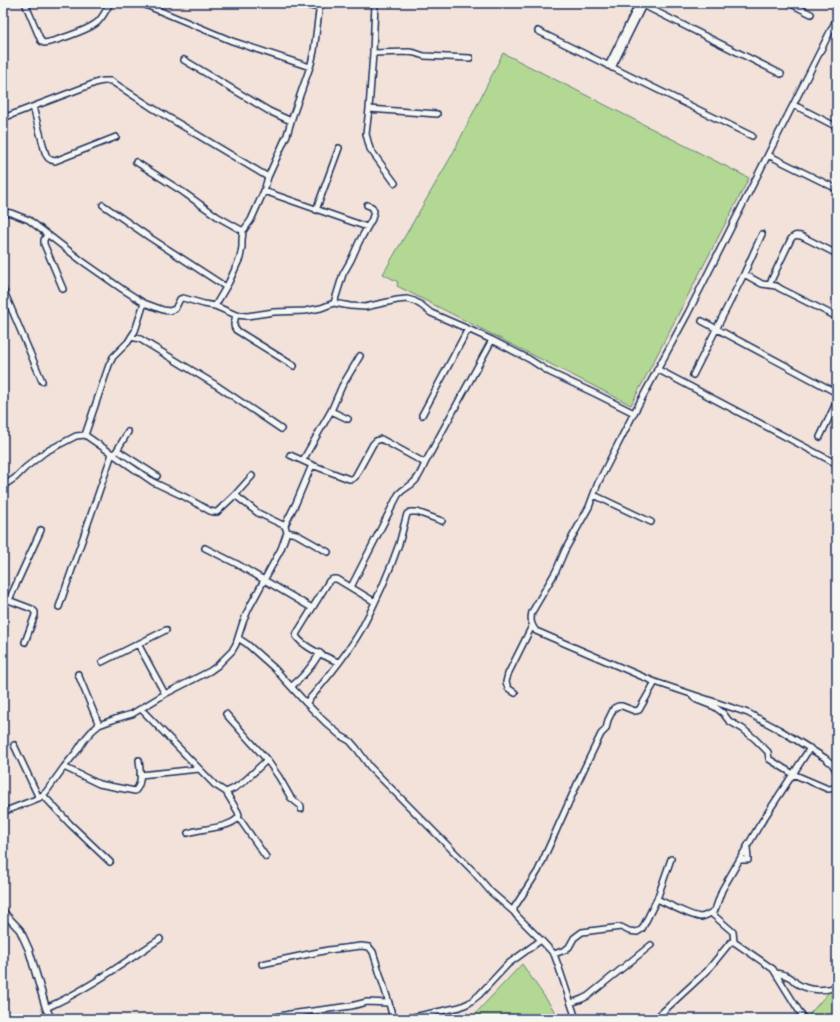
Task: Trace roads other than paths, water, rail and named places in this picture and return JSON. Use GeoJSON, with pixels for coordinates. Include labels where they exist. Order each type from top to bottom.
{"type":"FeatureCollection","features":[{"type":"Feature","properties":{"kind":"street"},"geometry":{"type":"LineString","coordinates":[[25,3],[41,41],[44,43],[76,33],[96,24],[110,3]]}},
{"type":"Feature","properties":{"kind":"street"},"geometry":{"type":"LineString","coordinates":[[141,3],[232,40],[310,67]]}},
{"type":"Feature","properties":{"kind":"street"},"geometry":{"type":"LineString","coordinates":[[215,306],[240,258],[243,231],[251,220],[264,191],[310,67],[314,51],[320,6],[296,3]]}},
{"type":"Feature","properties":{"kind":"street"},"geometry":{"type":"LineString","coordinates":[[375,3],[373,53],[366,134],[370,149],[395,183]]}},
{"type":"Feature","properties":{"kind":"street"},"geometry":{"type":"LineString","coordinates":[[484,3],[489,3]]}},
{"type":"Feature","properties":{"kind":"street"},"geometry":{"type":"LineString","coordinates":[[789,3],[811,14]]}},
{"type":"Feature","properties":{"kind":"street"},"geometry":{"type":"LineString","coordinates":[[610,67],[642,4],[781,74]]}},
{"type":"Feature","properties":{"kind":"street"},"geometry":{"type":"LineString","coordinates":[[837,18],[688,314],[634,413],[598,483],[589,507],[564,550],[556,571],[530,617],[532,626],[536,631],[655,682],[748,713],[780,730],[826,758],[837,772]]}},
{"type":"Feature","properties":{"kind":"street"},"geometry":{"type":"LineString","coordinates":[[538,31],[752,136]]}},
{"type":"Feature","properties":{"kind":"street"},"geometry":{"type":"LineString","coordinates":[[373,53],[409,52],[424,56],[470,58]]}},
{"type":"Feature","properties":{"kind":"street"},"geometry":{"type":"LineString","coordinates":[[184,60],[269,111],[291,120]]}},
{"type":"Feature","properties":{"kind":"street"},"geometry":{"type":"LineString","coordinates":[[3,118],[98,82],[111,81],[151,107],[268,177]]}},
{"type":"Feature","properties":{"kind":"street"},"geometry":{"type":"LineString","coordinates":[[793,105],[837,127]]}},
{"type":"Feature","properties":{"kind":"street"},"geometry":{"type":"LineString","coordinates":[[33,107],[47,158],[52,161],[56,161],[116,137]]}},
{"type":"Feature","properties":{"kind":"street"},"geometry":{"type":"LineString","coordinates":[[369,109],[437,114]]}},
{"type":"Feature","properties":{"kind":"street"},"geometry":{"type":"LineString","coordinates":[[316,210],[339,148]]}},
{"type":"Feature","properties":{"kind":"street"},"geometry":{"type":"LineString","coordinates":[[768,155],[837,190]]}},
{"type":"Feature","properties":{"kind":"street"},"geometry":{"type":"LineString","coordinates":[[136,162],[183,192],[218,217],[243,231]]}},
{"type":"Feature","properties":{"kind":"street"},"geometry":{"type":"LineString","coordinates":[[264,191],[367,227]]}},
{"type":"Feature","properties":{"kind":"street"},"geometry":{"type":"LineString","coordinates":[[103,205],[226,287]]}},
{"type":"Feature","properties":{"kind":"street"},"geometry":{"type":"LineString","coordinates":[[334,303],[343,274],[351,260],[358,242],[372,219],[374,211],[372,207],[367,205]]}},
{"type":"Feature","properties":{"kind":"street"},"geometry":{"type":"LineString","coordinates":[[3,212],[11,213],[29,220],[101,274],[144,303],[163,310],[169,311],[175,308],[180,299],[183,298],[215,306],[236,316],[274,312],[305,311],[321,308],[334,303],[364,307],[407,299],[421,305],[431,313],[492,340],[529,359],[549,372],[634,413]]}},
{"type":"Feature","properties":{"kind":"street"},"geometry":{"type":"LineString","coordinates":[[47,234],[44,244],[63,289]]}},
{"type":"Feature","properties":{"kind":"street"},"geometry":{"type":"LineString","coordinates":[[693,375],[744,274],[762,234]]}},
{"type":"Feature","properties":{"kind":"street"},"geometry":{"type":"LineString","coordinates":[[769,285],[791,239],[794,236],[801,236],[837,254]]}},
{"type":"Feature","properties":{"kind":"street"},"geometry":{"type":"LineString","coordinates":[[744,274],[762,284],[776,286],[837,317]]}},
{"type":"Feature","properties":{"kind":"street"},"geometry":{"type":"LineString","coordinates":[[3,289],[42,381]]}},
{"type":"Feature","properties":{"kind":"street"},"geometry":{"type":"LineString","coordinates":[[85,435],[111,360],[128,342],[135,331],[144,303]]}},
{"type":"Feature","properties":{"kind":"street"},"geometry":{"type":"LineString","coordinates":[[236,316],[234,325],[236,330],[294,366]]}},
{"type":"Feature","properties":{"kind":"street"},"geometry":{"type":"LineString","coordinates":[[702,321],[837,393]]}},
{"type":"Feature","properties":{"kind":"street"},"geometry":{"type":"LineString","coordinates":[[422,415],[468,329]]}},
{"type":"Feature","properties":{"kind":"street"},"geometry":{"type":"LineString","coordinates":[[131,337],[140,339],[216,385],[281,429]]}},
{"type":"Feature","properties":{"kind":"street"},"geometry":{"type":"LineString","coordinates":[[351,587],[398,494],[401,490],[410,486],[417,479],[492,340]]}},
{"type":"Feature","properties":{"kind":"street"},"geometry":{"type":"LineString","coordinates":[[302,460],[331,411],[342,386],[360,356]]}},
{"type":"Feature","properties":{"kind":"street"},"geometry":{"type":"LineString","coordinates":[[657,369],[837,464]]}},
{"type":"Feature","properties":{"kind":"street"},"geometry":{"type":"LineString","coordinates":[[820,437],[837,401]]}},
{"type":"Feature","properties":{"kind":"street"},"geometry":{"type":"LineString","coordinates":[[331,411],[348,419]]}},
{"type":"Feature","properties":{"kind":"street"},"geometry":{"type":"LineString","coordinates":[[59,607],[112,454],[117,450],[128,432]]}},
{"type":"Feature","properties":{"kind":"street"},"geometry":{"type":"LineString","coordinates":[[3,486],[15,478],[45,452],[76,436],[85,435],[153,482],[214,512],[217,512],[235,495],[252,476]]}},
{"type":"Feature","properties":{"kind":"street"},"geometry":{"type":"LineString","coordinates":[[290,455],[349,479],[355,477],[376,441],[381,440],[425,463]]}},
{"type":"Feature","properties":{"kind":"street"},"geometry":{"type":"LineString","coordinates":[[117,450],[157,476]]}},
{"type":"Feature","properties":{"kind":"street"},"geometry":{"type":"LineString","coordinates":[[3,812],[41,796],[46,792],[85,739],[99,726],[132,714],[141,709],[165,694],[217,666],[232,651],[249,608],[281,549],[286,529],[312,465]]}},
{"type":"Feature","properties":{"kind":"street"},"geometry":{"type":"LineString","coordinates":[[235,495],[258,513],[328,552]]}},
{"type":"Feature","properties":{"kind":"street"},"geometry":{"type":"LineString","coordinates":[[594,495],[651,522]]}},
{"type":"Feature","properties":{"kind":"street"},"geometry":{"type":"LineString","coordinates":[[306,703],[324,682],[360,630],[375,602],[400,542],[407,514],[410,512],[417,512],[442,521]]}},
{"type":"Feature","properties":{"kind":"street"},"geometry":{"type":"LineString","coordinates":[[25,642],[35,612],[32,609],[6,599],[41,530]]}},
{"type":"Feature","properties":{"kind":"street"},"geometry":{"type":"LineString","coordinates":[[205,548],[237,564],[312,608]]}},
{"type":"Feature","properties":{"kind":"street"},"geometry":{"type":"LineString","coordinates":[[338,662],[298,640],[296,633],[329,581],[333,579],[337,579],[375,602]]}},
{"type":"Feature","properties":{"kind":"street"},"geometry":{"type":"LineString","coordinates":[[515,693],[508,688],[506,682],[508,674],[532,626]]}},
{"type":"Feature","properties":{"kind":"street"},"geometry":{"type":"LineString","coordinates":[[102,662],[166,630]]}},
{"type":"Feature","properties":{"kind":"street"},"geometry":{"type":"LineString","coordinates":[[238,638],[274,668],[306,703],[341,736],[350,741],[358,749],[370,767],[491,892],[514,912],[554,954],[576,1019]]}},
{"type":"Feature","properties":{"kind":"street"},"geometry":{"type":"LineString","coordinates":[[138,644],[165,694]]}},
{"type":"Feature","properties":{"kind":"street"},"geometry":{"type":"LineString","coordinates":[[292,686],[313,664],[320,653]]}},
{"type":"Feature","properties":{"kind":"street"},"geometry":{"type":"LineString","coordinates":[[78,674],[99,726]]}},
{"type":"Feature","properties":{"kind":"street"},"geometry":{"type":"LineString","coordinates":[[514,912],[514,908],[538,871],[583,771],[601,734],[606,729],[608,720],[614,708],[622,706],[633,711],[639,710],[655,682]]}},
{"type":"Feature","properties":{"kind":"street"},"geometry":{"type":"LineString","coordinates":[[685,692],[697,700],[715,706],[723,713],[729,722],[743,730],[762,745],[768,752],[768,759],[793,774],[828,789],[837,788]]}},
{"type":"Feature","properties":{"kind":"street"},"geometry":{"type":"LineString","coordinates":[[141,709],[215,785],[226,792],[238,812],[238,818],[241,820],[266,857]]}},
{"type":"Feature","properties":{"kind":"street"},"geometry":{"type":"LineString","coordinates":[[226,714],[267,760],[291,798],[300,806],[301,809]]}},
{"type":"Feature","properties":{"kind":"street"},"geometry":{"type":"LineString","coordinates":[[14,745],[41,796],[110,862]]}},
{"type":"Feature","properties":{"kind":"street"},"geometry":{"type":"LineString","coordinates":[[657,899],[700,917],[705,916],[715,910],[722,890],[759,826],[810,748]]}},
{"type":"Feature","properties":{"kind":"street"},"geometry":{"type":"LineString","coordinates":[[64,767],[99,784],[135,791],[140,784],[139,760]]}},
{"type":"Feature","properties":{"kind":"street"},"geometry":{"type":"LineString","coordinates":[[226,792],[243,783],[267,760]]}},
{"type":"Feature","properties":{"kind":"street"},"geometry":{"type":"LineString","coordinates":[[140,775],[199,769]]}},
{"type":"Feature","properties":{"kind":"street"},"geometry":{"type":"LineString","coordinates":[[188,834],[194,831],[233,822],[238,818]]}},
{"type":"Feature","properties":{"kind":"street"},"geometry":{"type":"LineString","coordinates":[[554,954],[569,947],[574,938],[582,932],[621,928],[637,932],[642,929],[657,899],[671,859]]}},
{"type":"Feature","properties":{"kind":"street"},"geometry":{"type":"LineString","coordinates":[[3,912],[20,930],[29,950],[50,1019]]}},
{"type":"Feature","properties":{"kind":"street"},"geometry":{"type":"LineString","coordinates":[[711,913],[734,932],[734,942]]}},
{"type":"Feature","properties":{"kind":"street"},"geometry":{"type":"LineString","coordinates":[[46,1008],[104,977],[160,939]]}},
{"type":"Feature","properties":{"kind":"street"},"geometry":{"type":"LineString","coordinates":[[404,1019],[460,1007],[469,1003],[479,995],[508,964],[541,940]]}},
{"type":"Feature","properties":{"kind":"street"},"geometry":{"type":"LineString","coordinates":[[654,1019],[707,970],[731,942],[734,942]]}},
{"type":"Feature","properties":{"kind":"street"},"geometry":{"type":"LineString","coordinates":[[734,942],[770,966],[776,973],[804,1019]]}},
{"type":"Feature","properties":{"kind":"street"},"geometry":{"type":"LineString","coordinates":[[571,1003],[588,996],[651,945]]}},
{"type":"Feature","properties":{"kind":"street"},"geometry":{"type":"LineString","coordinates":[[262,964],[328,950],[365,946],[369,947],[373,952],[393,1019]]}},
{"type":"Feature","properties":{"kind":"street"},"geometry":{"type":"LineString","coordinates":[[776,973],[790,977],[796,983],[810,989],[825,990],[837,987]]}},
{"type":"Feature","properties":{"kind":"street"},"geometry":{"type":"LineString","coordinates":[[266,1019],[290,1014],[351,1006],[367,1002],[389,1003]]}}]}
